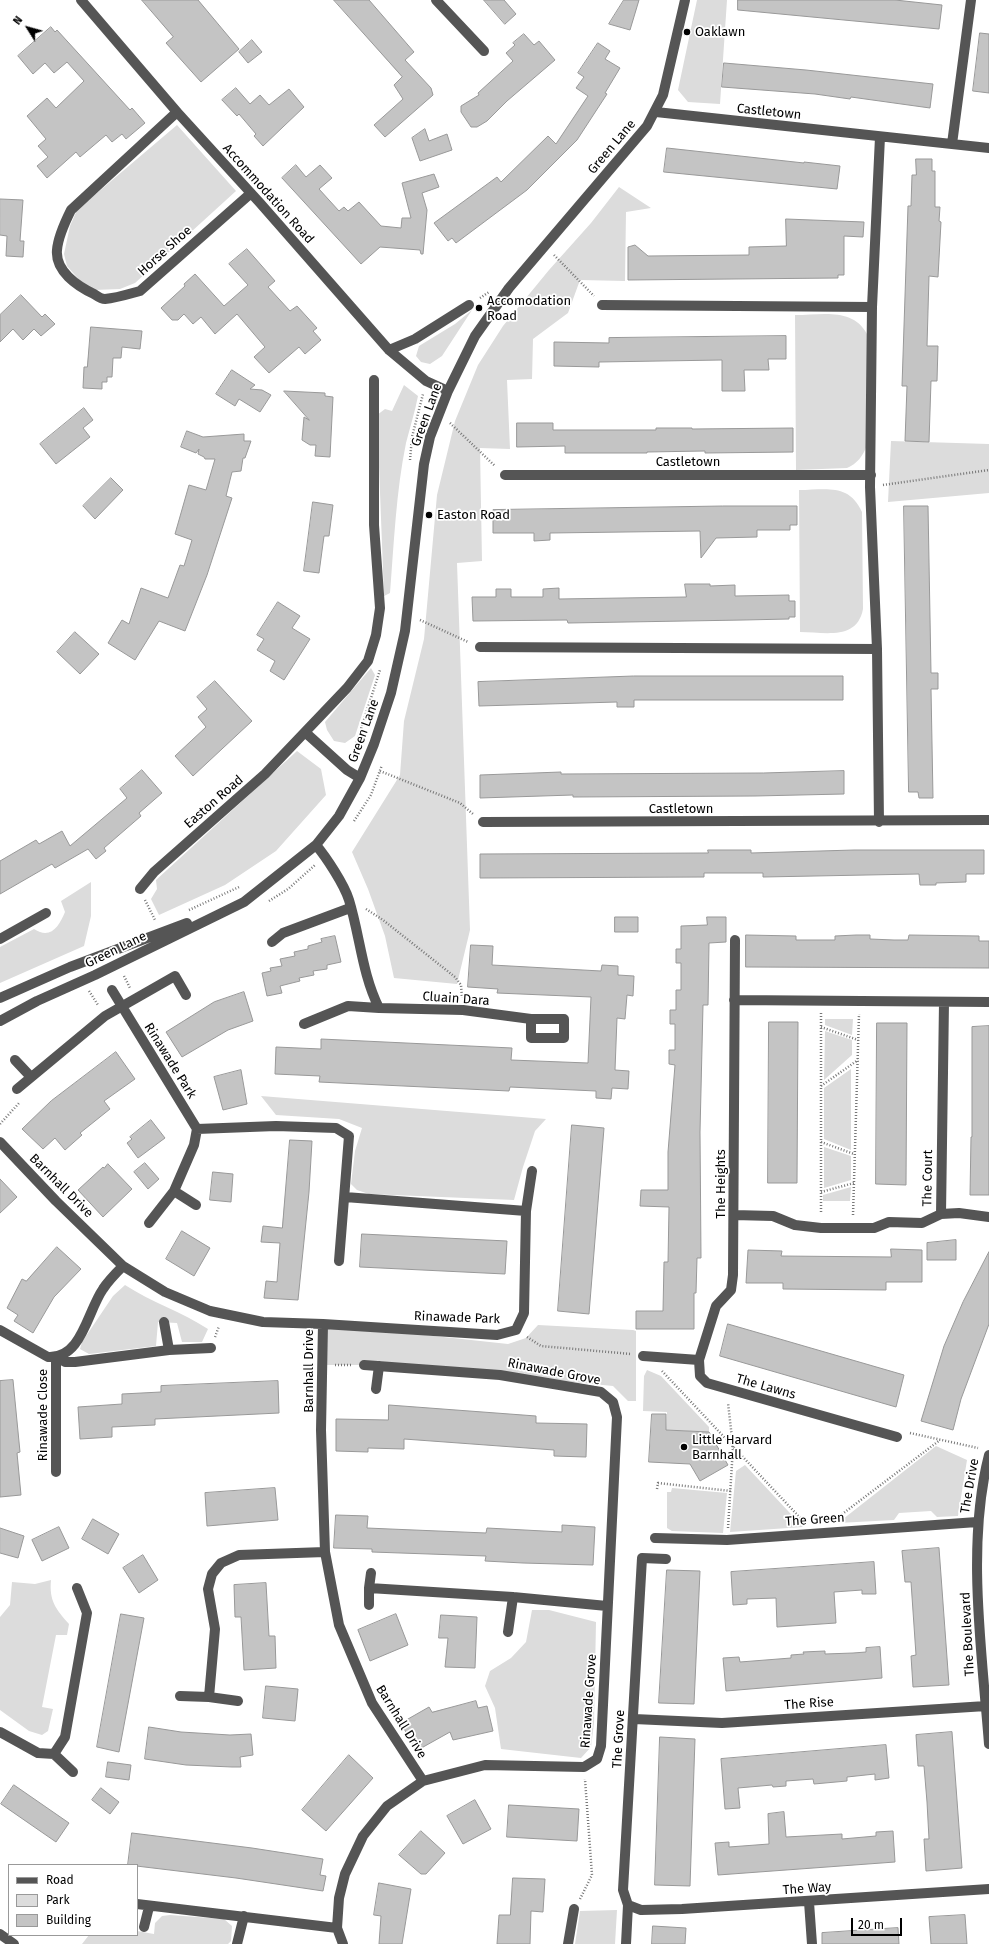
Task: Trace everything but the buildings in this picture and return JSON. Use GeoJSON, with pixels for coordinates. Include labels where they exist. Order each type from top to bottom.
{"type":"FeatureCollection","features":[{"type":"Feature","properties":{"kind":"street","name":"Accommodation Road"},"geometry":{"type":"LineString","coordinates":[[80,0],[177,112],[250,194],[260,203],[389,350],[426,381],[448,391]]}},
{"type":"Feature","properties":{"kind":"street"},"geometry":{"type":"LineString","coordinates":[[436,0],[484,51]]}},
{"type":"Feature","properties":{"kind":"street","name":"Green Lane"},"geometry":{"type":"LineString","coordinates":[[0,1020],[244,902],[316,845],[339,816],[360,778],[374,744],[391,693],[403,638],[414,565],[416,518],[424,464],[430,437],[448,391],[475,336],[509,288],[647,126],[656,112],[663,95],[685,0]]}},
{"type":"Feature","properties":{"kind":"street"},"geometry":{"type":"LineString","coordinates":[[952,144],[971,0]]}},
{"type":"Feature","properties":{"kind":"street","name":"Horse Shoe"},"geometry":{"type":"LineString","coordinates":[[177,112],[71,210],[63,226],[57,250],[58,261],[70,280],[84,290],[103,299],[121,296],[140,290],[250,194]]}},
{"type":"Feature","properties":{"kind":"street","name":"Castletown"},"geometry":{"type":"LineString","coordinates":[[656,112],[989,148]]}},
{"type":"Feature","properties":{"kind":"street"},"geometry":{"type":"LineString","coordinates":[[879,822],[877,649],[870,487],[872,307],[880,137]]}},
{"type":"Feature","properties":{"kind":"street"},"geometry":{"type":"LineString","coordinates":[[389,350],[415,339],[469,305]]}},
{"type":"Feature","properties":{"kind":"street"},"geometry":{"type":"LineString","coordinates":[[602,305],[872,307]]}},
{"type":"Feature","properties":{"kind":"street","name":"Easton Road"},"geometry":{"type":"LineString","coordinates":[[140,889],[154,872],[265,774],[306,733],[347,688],[368,661],[379,623],[380,608],[374,525],[374,380]]}},
{"type":"Feature","properties":{"kind":"street","name":"Castletown"},"geometry":{"type":"LineString","coordinates":[[505,476],[871,475]]}},
{"type":"Feature","properties":{"kind":"street"},"geometry":{"type":"LineString","coordinates":[[480,647],[877,649]]}},
{"type":"Feature","properties":{"kind":"street"},"geometry":{"type":"LineString","coordinates":[[306,733],[347,770],[360,778]]}},
{"type":"Feature","properties":{"kind":"street","name":"Castletown"},"geometry":{"type":"LineString","coordinates":[[482,822],[879,822],[989,820]]}},
{"type":"Feature","properties":{"kind":"street"},"geometry":{"type":"LineString","coordinates":[[316,845],[325,856],[349,903],[369,989],[379,1008]]}},
{"type":"Feature","properties":{"kind":"street","name":"Green Lane"},"geometry":{"type":"LineString","coordinates":[[0,998],[70,967],[244,902]]}},
{"type":"Feature","properties":{"kind":"street"},"geometry":{"type":"LineString","coordinates":[[272,942],[283,933],[349,903]]}},
{"type":"Feature","properties":{"kind":"street"},"geometry":{"type":"LineString","coordinates":[[0,939],[46,914]]}},
{"type":"Feature","properties":{"kind":"street","name":"The Heights"},"geometry":{"type":"LineString","coordinates":[[699,1360],[716,1306],[731,1290],[733,1275],[735,940]]}},
{"type":"Feature","properties":{"kind":"street"},"geometry":{"type":"LineString","coordinates":[[17,1089],[105,1016],[121,1006],[175,976],[186,995]]}},
{"type":"Feature","properties":{"kind":"street","name":"Rinawade Park"},"geometry":{"type":"LineString","coordinates":[[112,990],[197,1129]]}},
{"type":"Feature","properties":{"kind":"street"},"geometry":{"type":"LineString","coordinates":[[734,1000],[989,1002]]}},
{"type":"Feature","properties":{"kind":"street"},"geometry":{"type":"LineString","coordinates":[[0,1013],[37,1001]]}},
{"type":"Feature","properties":{"kind":"street","name":"The Court"},"geometry":{"type":"LineString","coordinates":[[734,1216],[774,1216],[795,1225],[821,1228],[874,1228],[889,1222],[922,1223],[941,1214],[944,1002]]}},
{"type":"Feature","properties":{"kind":"street","name":"Cluain Dara"},"geometry":{"type":"LineString","coordinates":[[304,1024],[348,1006],[466,1010],[532,1019]]}},
{"type":"Feature","properties":{"kind":"street"},"geometry":{"type":"LineString","coordinates":[[15,1060],[31,1077]]}},
{"type":"Feature","properties":{"kind":"street"},"geometry":{"type":"LineString","coordinates":[[149,1224],[174,1191],[194,1145],[197,1129],[276,1126],[336,1128],[349,1136],[339,1261]]}},
{"type":"Feature","properties":{"kind":"street","name":"Barnhall Drive"},"geometry":{"type":"LineString","coordinates":[[0,1142],[56,1201],[123,1266],[165,1292],[210,1311],[263,1322],[323,1324],[321,1430],[325,1552],[339,1626],[372,1704],[423,1781]]}},
{"type":"Feature","properties":{"kind":"street","name":"Rinawade Park"},"geometry":{"type":"LineString","coordinates":[[323,1324],[497,1335],[516,1330],[524,1312],[526,1211],[532,1171]]}},
{"type":"Feature","properties":{"kind":"street"},"geometry":{"type":"LineString","coordinates":[[174,1191],[196,1205]]}},
{"type":"Feature","properties":{"kind":"street"},"geometry":{"type":"LineString","coordinates":[[345,1197],[526,1211]]}},
{"type":"Feature","properties":{"kind":"street"},"geometry":{"type":"LineString","coordinates":[[941,1214],[959,1213],[989,1217]]}},
{"type":"Feature","properties":{"kind":"street","name":"Rinawade Close"},"geometry":{"type":"LineString","coordinates":[[0,1330],[41,1354],[56,1357],[67,1353],[75,1345],[102,1290],[123,1266]]}},
{"type":"Feature","properties":{"kind":"street"},"geometry":{"type":"LineString","coordinates":[[164,1322],[169,1350]]}},
{"type":"Feature","properties":{"kind":"street"},"geometry":{"type":"LineString","coordinates":[[56,1357],[65,1362],[75,1362],[169,1350],[211,1348]]}},
{"type":"Feature","properties":{"kind":"street"},"geometry":{"type":"LineString","coordinates":[[643,1356],[699,1360]]}},
{"type":"Feature","properties":{"kind":"street","name":"Rinawade Close"},"geometry":{"type":"LineString","coordinates":[[56,1357],[56,1472]]}},
{"type":"Feature","properties":{"kind":"street","name":"The Lawns"},"geometry":{"type":"LineString","coordinates":[[699,1360],[700,1376],[707,1383],[897,1437]]}},
{"type":"Feature","properties":{"kind":"street","name":"Rinawade Grove"},"geometry":{"type":"LineString","coordinates":[[364,1365],[500,1375],[601,1392],[613,1402],[617,1417],[601,1746],[597,1759],[584,1767]]}},
{"type":"Feature","properties":{"kind":"street"},"geometry":{"type":"LineString","coordinates":[[376,1389],[379,1366]]}},
{"type":"Feature","properties":{"kind":"street","name":"The Drive"},"geometry":{"type":"LineString","coordinates":[[977,1522],[986,1452]]}},
{"type":"Feature","properties":{"kind":"street","name":"The Green"},"geometry":{"type":"LineString","coordinates":[[655,1538],[727,1540],[977,1522]]}},
{"type":"Feature","properties":{"kind":"street","name":"The Boulevard"},"geometry":{"type":"LineString","coordinates":[[977,1522],[980,1621],[989,1744]]}},
{"type":"Feature","properties":{"kind":"street"},"geometry":{"type":"LineString","coordinates":[[210,1697],[215,1629],[208,1589],[212,1574],[221,1563],[239,1554],[325,1552]]}},
{"type":"Feature","properties":{"kind":"street","name":"The Grove"},"geometry":{"type":"LineString","coordinates":[[626,1944],[628,1905],[623,1890],[634,1719],[642,1558],[666,1559]]}},
{"type":"Feature","properties":{"kind":"street"},"geometry":{"type":"LineString","coordinates":[[369,1605],[370,1573]]}},
{"type":"Feature","properties":{"kind":"street"},"geometry":{"type":"LineString","coordinates":[[54,1754],[65,1737],[87,1613],[77,1588]]}},
{"type":"Feature","properties":{"kind":"street"},"geometry":{"type":"LineString","coordinates":[[369,1588],[513,1597],[607,1606]]}},
{"type":"Feature","properties":{"kind":"street"},"geometry":{"type":"LineString","coordinates":[[508,1632],[513,1597]]}},
{"type":"Feature","properties":{"kind":"street"},"geometry":{"type":"LineString","coordinates":[[180,1696],[210,1697],[238,1701]]}},
{"type":"Feature","properties":{"kind":"street","name":"The Rise"},"geometry":{"type":"LineString","coordinates":[[634,1719],[722,1723],[986,1706]]}},
{"type":"Feature","properties":{"kind":"street"},"geometry":{"type":"LineString","coordinates":[[0,1732],[38,1753],[54,1754],[73,1772]]}},
{"type":"Feature","properties":{"kind":"street"},"geometry":{"type":"LineString","coordinates":[[343,1944],[337,1928],[340,1898],[345,1874],[356,1848],[387,1806],[423,1781],[485,1765],[584,1767]]}},
{"type":"Feature","properties":{"kind":"street","name":"The Way"},"geometry":{"type":"LineString","coordinates":[[628,1905],[641,1910],[668,1909],[809,1902],[989,1889]]}},
{"type":"Feature","properties":{"kind":"street"},"geometry":{"type":"LineString","coordinates":[[809,1902],[812,1944]]}},
{"type":"Feature","properties":{"kind":"street"},"geometry":{"type":"LineString","coordinates":[[138,1904],[149,1907],[244,1916],[337,1928]]}},
{"type":"Feature","properties":{"kind":"street"},"geometry":{"type":"LineString","coordinates":[[144,1927],[149,1907]]}},
{"type":"Feature","properties":{"kind":"street"},"geometry":{"type":"LineString","coordinates":[[568,1944],[574,1909]]}},
{"type":"Feature","properties":{"kind":"street"},"geometry":{"type":"LineString","coordinates":[[237,1944],[244,1916]]}},
{"type":"Feature","properties":{"kind":"street"},"geometry":{"type":"LineString","coordinates":[[0,1934],[14,1944]]}},
{"type":"Feature","properties":{"kind":"path"},"geometry":{"type":"LineString","coordinates":[[554,255],[602,305]]}},
{"type":"Feature","properties":{"kind":"path"},"geometry":{"type":"LineString","coordinates":[[448,421],[505,476]]}},
{"type":"Feature","properties":{"kind":"path"},"geometry":{"type":"LineString","coordinates":[[870,487],[989,470]]}},
{"type":"Feature","properties":{"kind":"path"},"geometry":{"type":"LineString","coordinates":[[419,620],[480,647]]}},
{"type":"Feature","properties":{"kind":"path"},"geometry":{"type":"LineString","coordinates":[[380,771],[460,803],[482,822]]}},
{"type":"Feature","properties":{"kind":"path"},"geometry":{"type":"LineString","coordinates":[[140,889],[157,924]]}},
{"type":"Feature","properties":{"kind":"path"},"geometry":{"type":"LineString","coordinates":[[349,903],[383,920],[455,977],[461,985],[466,1010]]}},
{"type":"Feature","properties":{"kind":"path"},"geometry":{"type":"LineString","coordinates":[[87,987],[105,1016]]}},
{"type":"Feature","properties":{"kind":"path"},"geometry":{"type":"LineString","coordinates":[[821,1001],[821,1228]]}},
{"type":"Feature","properties":{"kind":"path"},"geometry":{"type":"LineString","coordinates":[[853,1228],[859,1002]]}},
{"type":"Feature","properties":{"kind":"path"},"geometry":{"type":"LineString","coordinates":[[821,1026],[858,1040]]}},
{"type":"Feature","properties":{"kind":"path"},"geometry":{"type":"LineString","coordinates":[[821,1086],[858,1060]]}},
{"type":"Feature","properties":{"kind":"path"},"geometry":{"type":"LineString","coordinates":[[0,1124],[25,1098],[17,1089]]}},
{"type":"Feature","properties":{"kind":"path"},"geometry":{"type":"LineString","coordinates":[[821,1142],[855,1154]]}},
{"type":"Feature","properties":{"kind":"path"},"geometry":{"type":"LineString","coordinates":[[821,1192],[854,1183]]}},
{"type":"Feature","properties":{"kind":"path"},"geometry":{"type":"LineString","coordinates":[[211,1348],[223,1313]]}},
{"type":"Feature","properties":{"kind":"path"},"geometry":{"type":"LineString","coordinates":[[516,1330],[541,1346],[643,1356],[644,1361],[664,1372],[815,1534]]}},
{"type":"Feature","properties":{"kind":"path"},"geometry":{"type":"LineString","coordinates":[[322,1365],[364,1365]]}},
{"type":"Feature","properties":{"kind":"path"},"geometry":{"type":"LineString","coordinates":[[727,1389],[733,1447],[727,1540]]}},
{"type":"Feature","properties":{"kind":"path"},"geometry":{"type":"LineString","coordinates":[[897,1437],[900,1431],[986,1452]]}},
{"type":"Feature","properties":{"kind":"path"},"geometry":{"type":"LineString","coordinates":[[829,1532],[834,1521],[940,1440]]}},
{"type":"Feature","properties":{"kind":"path"},"geometry":{"type":"LineString","coordinates":[[657,1489],[658,1483],[731,1490]]}},
{"type":"Feature","properties":{"kind":"path"},"geometry":{"type":"LineString","coordinates":[[574,1909],[592,1875],[584,1767]]}},
{"type":"Feature","properties":{"kind":"green space"},"geometry":{"type":"Polygon","coordinates":[[[697,0],[727,0],[720,104],[688,102],[678,90],[697,0]]]}},
{"type":"Feature","properties":{"kind":"green space"},"geometry":{"type":"Polygon","coordinates":[[[177,125],[236,191],[135,283],[120,289],[94,290],[81,282],[67,266],[64,254],[70,226],[77,210],[177,125]]]}},
{"type":"Feature","properties":{"kind":"green space"},"geometry":{"type":"Polygon","coordinates":[[[619,187],[651,208],[626,212],[625,281],[580,280],[568,313],[533,339],[532,379],[507,380],[510,449],[480,448],[482,561],[457,563],[470,930],[457,984],[394,978],[385,936],[368,889],[352,852],[400,775],[404,721],[424,639],[437,495],[455,421],[478,365],[503,326],[549,270],[591,223],[619,187]]]}},
{"type":"Feature","properties":{"kind":"green space"},"geometry":{"type":"Polygon","coordinates":[[[472,310],[442,356],[430,364],[421,362],[416,356],[419,346],[455,324],[472,310]]]}},
{"type":"Feature","properties":{"kind":"green space"},"geometry":{"type":"Polygon","coordinates":[[[836,314],[845,316],[861,325],[867,334],[867,445],[864,453],[859,459],[847,468],[796,470],[795,315],[836,314]]]}},
{"type":"Feature","properties":{"kind":"green space"},"geometry":{"type":"Polygon","coordinates":[[[404,385],[418,396],[406,443],[400,480],[390,593],[384,596],[377,415],[385,409],[392,411],[404,385]]]}},
{"type":"Feature","properties":{"kind":"green space"},"geometry":{"type":"Polygon","coordinates":[[[891,441],[989,444],[989,493],[888,502],[891,441]]]}},
{"type":"Feature","properties":{"kind":"green space"},"geometry":{"type":"Polygon","coordinates":[[[827,489],[843,492],[857,503],[862,512],[863,609],[860,619],[854,626],[847,630],[829,633],[800,632],[799,490],[827,489]]]}},
{"type":"Feature","properties":{"kind":"green space"},"geometry":{"type":"Polygon","coordinates":[[[371,668],[375,675],[355,736],[345,743],[334,741],[327,730],[325,722],[371,668]]]}},
{"type":"Feature","properties":{"kind":"green space"},"geometry":{"type":"Polygon","coordinates":[[[297,751],[321,769],[326,795],[276,851],[225,885],[159,915],[151,899],[157,889],[156,880],[297,751]]]}},
{"type":"Feature","properties":{"kind":"green space"},"geometry":{"type":"Polygon","coordinates":[[[91,882],[91,916],[84,946],[0,983],[0,947],[34,929],[45,933],[54,930],[65,912],[61,901],[91,882]]]}},
{"type":"Feature","properties":{"kind":"green space"},"geometry":{"type":"Polygon","coordinates":[[[825,1019],[853,1019],[852,1035],[825,1025],[825,1019]]]}},
{"type":"Feature","properties":{"kind":"green space"},"geometry":{"type":"Polygon","coordinates":[[[825,1031],[852,1040],[852,1055],[824,1080],[825,1031]]]}},
{"type":"Feature","properties":{"kind":"green space"},"geometry":{"type":"Polygon","coordinates":[[[851,1069],[851,1150],[824,1139],[824,1088],[851,1069]]]}},
{"type":"Feature","properties":{"kind":"green space"},"geometry":{"type":"Polygon","coordinates":[[[261,1096],[546,1119],[535,1131],[514,1200],[369,1194],[357,1190],[351,1184],[355,1151],[362,1128],[339,1119],[276,1115],[261,1096]]]}},
{"type":"Feature","properties":{"kind":"green space"},"geometry":{"type":"Polygon","coordinates":[[[824,1147],[851,1156],[851,1180],[824,1188],[824,1147]]]}},
{"type":"Feature","properties":{"kind":"green space"},"geometry":{"type":"Polygon","coordinates":[[[851,1187],[850,1201],[823,1201],[823,1195],[851,1187]]]}},
{"type":"Feature","properties":{"kind":"green space"},"geometry":{"type":"Polygon","coordinates":[[[125,1285],[145,1297],[188,1317],[208,1329],[202,1342],[182,1342],[177,1323],[158,1322],[156,1346],[89,1354],[80,1349],[82,1342],[113,1296],[125,1285]]]}},
{"type":"Feature","properties":{"kind":"green space"},"geometry":{"type":"Polygon","coordinates":[[[323,1324],[508,1344],[526,1338],[538,1325],[633,1330],[636,1331],[636,1401],[628,1401],[613,1386],[500,1375],[364,1365],[322,1365],[323,1324]]]}},
{"type":"Feature","properties":{"kind":"green space"},"geometry":{"type":"Polygon","coordinates":[[[647,1370],[661,1376],[709,1427],[709,1432],[666,1430],[667,1412],[643,1411],[644,1376],[647,1370]]]}},
{"type":"Feature","properties":{"kind":"green space"},"geometry":{"type":"Polygon","coordinates":[[[936,1446],[967,1460],[958,1516],[937,1517],[931,1511],[899,1513],[894,1520],[838,1523],[936,1446]]]}},
{"type":"Feature","properties":{"kind":"green space"},"geometry":{"type":"Polygon","coordinates":[[[745,1465],[803,1527],[730,1532],[736,1471],[745,1465]]]}},
{"type":"Feature","properties":{"kind":"green space"},"geometry":{"type":"Polygon","coordinates":[[[672,1488],[727,1493],[723,1533],[672,1531],[667,1528],[667,1492],[671,1492],[672,1488]]]}},
{"type":"Feature","properties":{"kind":"green space"},"geometry":{"type":"Polygon","coordinates":[[[51,1580],[51,1594],[54,1604],[69,1624],[67,1635],[56,1635],[42,1707],[53,1709],[48,1731],[42,1735],[29,1731],[0,1710],[0,1617],[10,1605],[12,1582],[35,1584],[51,1580]]]}},
{"type":"Feature","properties":{"kind":"green space"},"geometry":{"type":"Polygon","coordinates":[[[532,1610],[549,1610],[596,1622],[594,1723],[591,1747],[581,1758],[501,1749],[495,1708],[485,1686],[490,1671],[511,1658],[526,1642],[532,1610]]]}},
{"type":"Feature","properties":{"kind":"green space"},"geometry":{"type":"Polygon","coordinates":[[[617,1910],[615,1944],[575,1944],[580,1911],[617,1910]]]}},
{"type":"Feature","properties":{"kind":"green space"},"geometry":{"type":"Polygon","coordinates":[[[170,1915],[224,1919],[232,1926],[231,1941],[228,1944],[82,1944],[88,1936],[138,1936],[138,1931],[154,1934],[155,1923],[162,1916],[170,1915]]]}},
{"type":"Feature","properties":{"kind":"place","name":"Oaklawn"},"geometry":{"type":"Point","coordinates":[687,32]}},
{"type":"Feature","properties":{"kind":"place","name":"Accomodation Road"},"geometry":{"type":"Point","coordinates":[479,308]}},
{"type":"Feature","properties":{"kind":"place","name":"Easton Road"},"geometry":{"type":"Point","coordinates":[429,515]}},
{"type":"Feature","properties":{"kind":"place","name":"Little Harvard Barnhall"},"geometry":{"type":"Point","coordinates":[684,1447]}}]}
